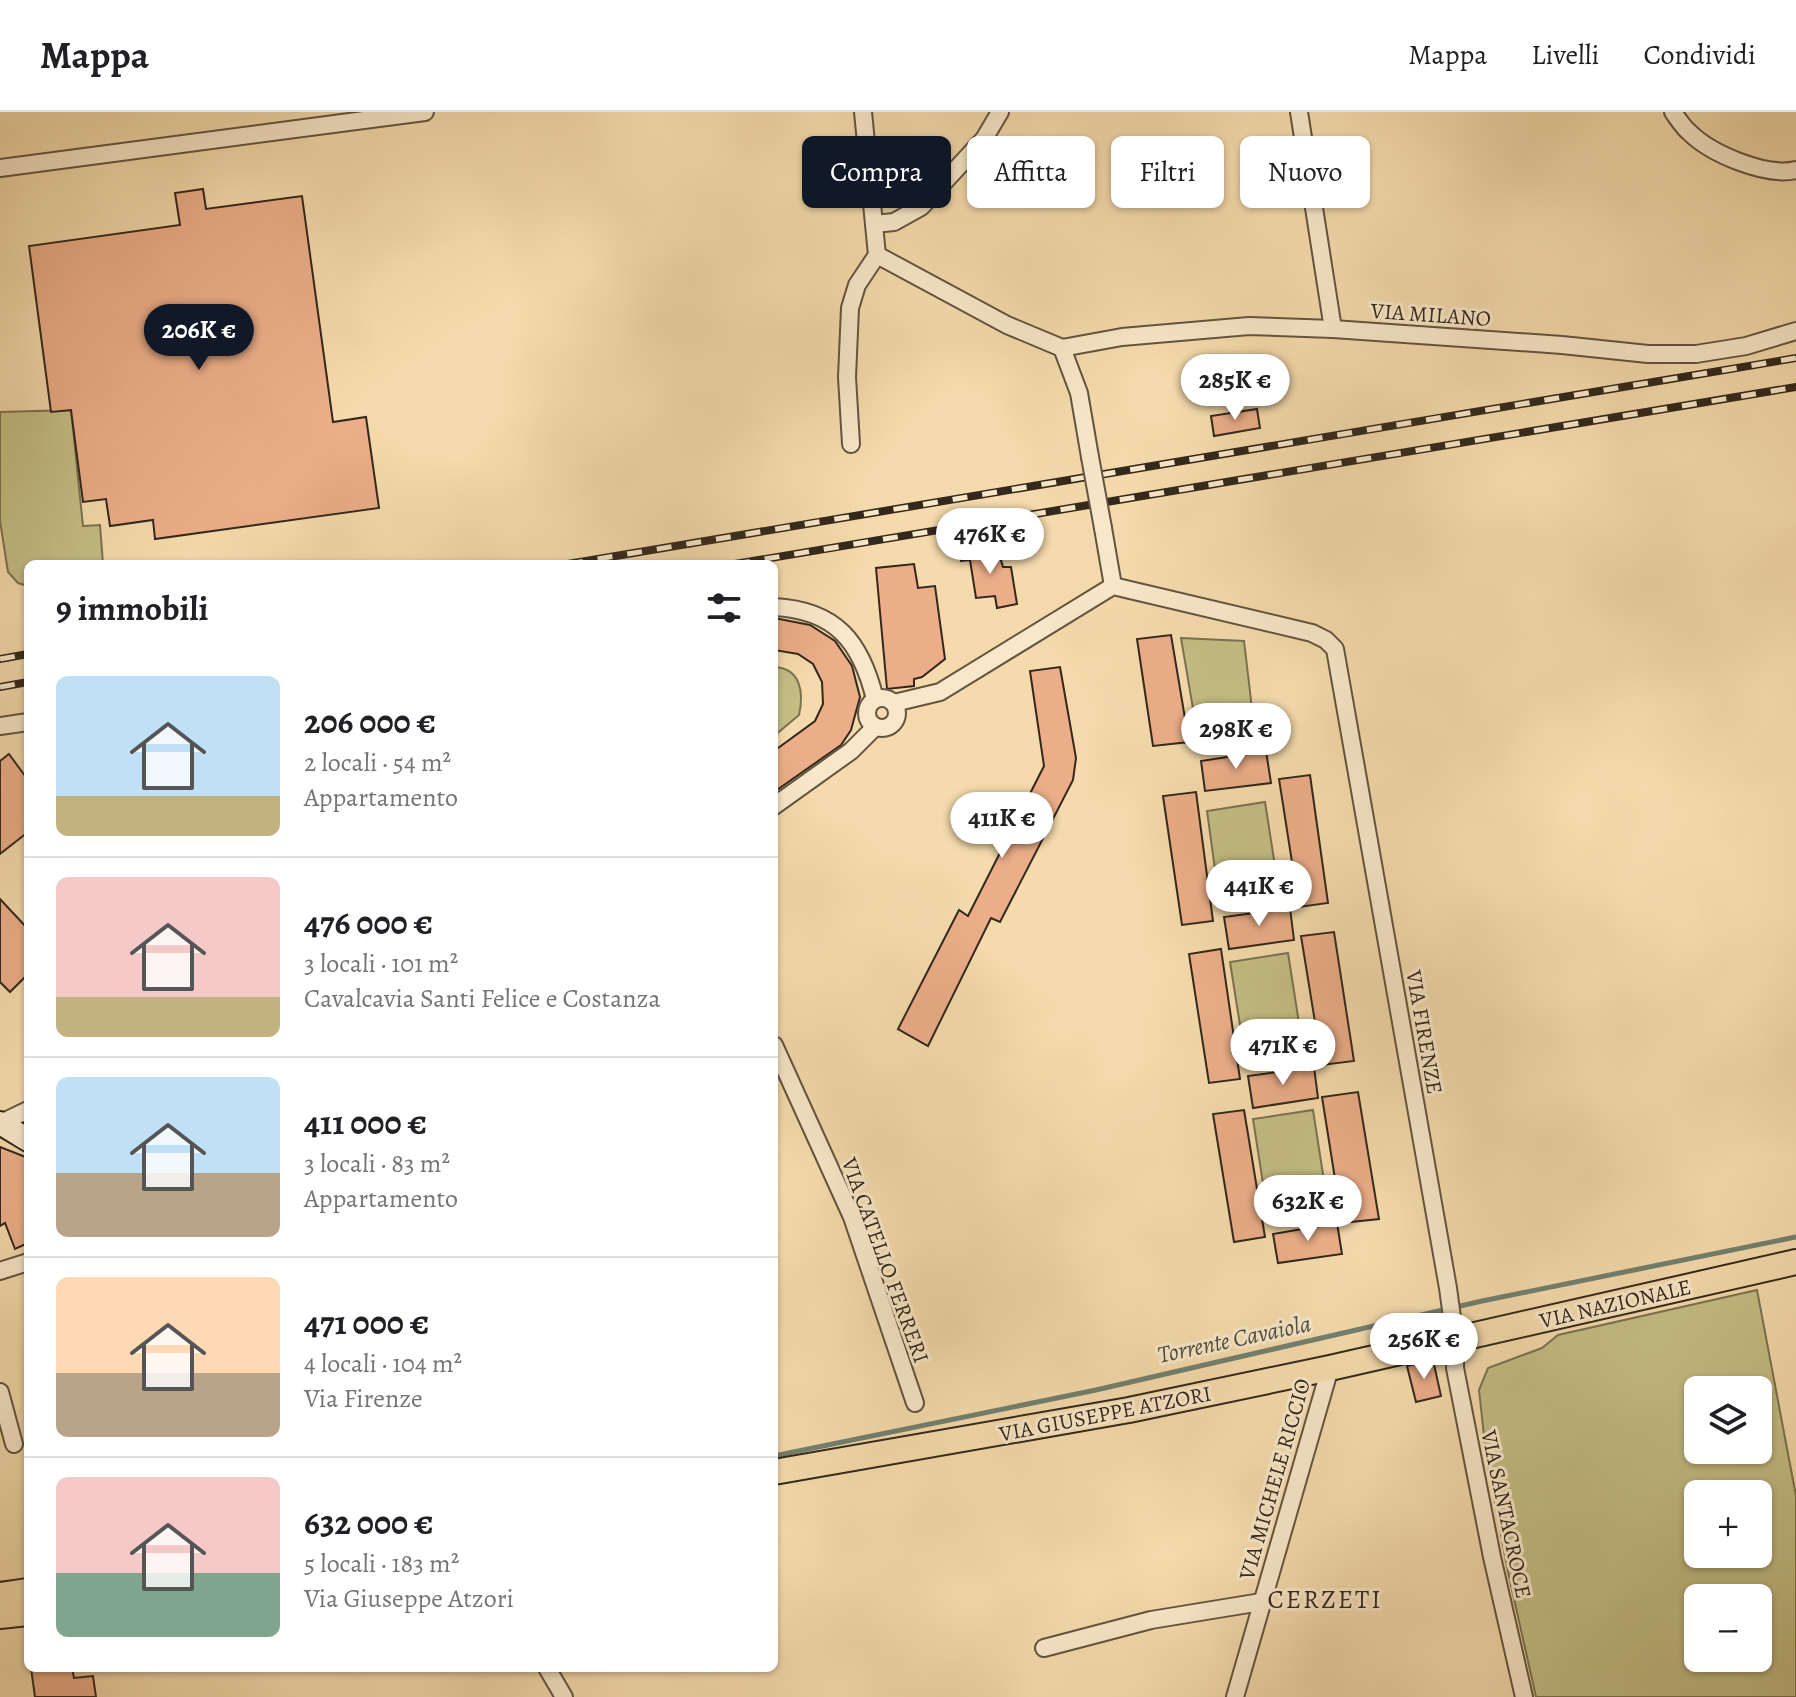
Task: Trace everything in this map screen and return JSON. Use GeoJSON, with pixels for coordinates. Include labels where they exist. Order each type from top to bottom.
{"type":"FeatureCollection","features":[{"type":"Feature","properties":{"kind":"main road"},"geometry":{"type":"LineString","coordinates":[[0,1123],[24,1138]]}},
{"type":"Feature","properties":{"kind":"main road","name":"VIA NAZIONALE"},"geometry":{"type":"LineString","coordinates":[[1447,1336],[1796,1262]]}},
{"type":"Feature","properties":{"kind":"main road","name":"VIA GIUSEPPE ATZORI"},"geometry":{"type":"LineString","coordinates":[[778,1471],[1129,1410],[1330,1368],[1447,1336]]}},
{"type":"Feature","properties":{"kind":"main road"},"geometry":{"type":"LineString","coordinates":[[0,1595],[24,1592]]}},
{"type":"Feature","properties":{"kind":"main road"},"geometry":{"type":"LineString","coordinates":[[0,1616],[24,1613]]}},
{"type":"Feature","properties":{"kind":"street"},"geometry":{"type":"LineString","coordinates":[[0,168],[425,112]]}},
{"type":"Feature","properties":{"kind":"street"},"geometry":{"type":"LineString","coordinates":[[851,444],[847,377],[850,308],[857,285],[877,255],[863,112]]}},
{"type":"Feature","properties":{"kind":"street"},"geometry":{"type":"LineString","coordinates":[[874,224],[894,222],[921,207],[984,139],[1000,112]]}},
{"type":"Feature","properties":{"kind":"street"},"geometry":{"type":"LineString","coordinates":[[1299,112],[1333,329]]}},
{"type":"Feature","properties":{"kind":"street"},"geometry":{"type":"LineString","coordinates":[[1673,112],[1690,134],[1738,163],[1785,173],[1796,170]]}},
{"type":"Feature","properties":{"kind":"street"},"geometry":{"type":"LineString","coordinates":[[877,255],[1007,325],[1062,348],[1079,393],[1113,586],[885,728],[875,727],[868,720],[866,710],[875,699],[885,698],[894,703],[940,692]]}},
{"type":"Feature","properties":{"kind":"street","name":"VIA MILANO"},"geometry":{"type":"LineString","coordinates":[[1062,348],[1122,337],[1249,326],[1562,345],[1648,354],[1696,354],[1733,348],[1796,331]]}},
{"type":"Feature","properties":{"kind":"street","name":"VIA FIRENZE"},"geometry":{"type":"LineString","coordinates":[[1113,586],[1288,626],[1326,640],[1335,649],[1448,1288],[1447,1336]]}},
{"type":"Feature","properties":{"kind":"street"},"geometry":{"type":"LineString","coordinates":[[778,607],[817,615],[840,628],[856,647],[866,667],[875,699]]}},
{"type":"Feature","properties":{"kind":"street"},"geometry":{"type":"LineString","coordinates":[[894,703],[897,712],[894,722]]}},
{"type":"Feature","properties":{"kind":"street"},"geometry":{"type":"LineString","coordinates":[[0,726],[24,723]]}},
{"type":"Feature","properties":{"kind":"street"},"geometry":{"type":"LineString","coordinates":[[778,803],[851,751],[875,727]]}},
{"type":"Feature","properties":{"kind":"street","name":"VIA CATELLO FERRERI"},"geometry":{"type":"LineString","coordinates":[[778,1054],[852,1217],[915,1403]]}},
{"type":"Feature","properties":{"kind":"street"},"geometry":{"type":"LineString","coordinates":[[0,1123],[24,1112]]}},
{"type":"Feature","properties":{"kind":"street"},"geometry":{"type":"LineString","coordinates":[[0,1271],[24,1263]]}},
{"type":"Feature","properties":{"kind":"street","name":"VIA SANTACROCE"},"geometry":{"type":"LineString","coordinates":[[1447,1336],[1524,1697]]}},
{"type":"Feature","properties":{"kind":"street","name":"VIA MICHELE RICCIO"},"geometry":{"type":"LineString","coordinates":[[1235,1697],[1330,1368]]}},
{"type":"Feature","properties":{"kind":"street"},"geometry":{"type":"LineString","coordinates":[[0,1392],[14,1444]]}},
{"type":"Feature","properties":{"kind":"street","name":"VIA MICHELE RICCIO"},"geometry":{"type":"LineString","coordinates":[[1044,1648],[1151,1620],[1261,1602]]}},
{"type":"Feature","properties":{"kind":"street"},"geometry":{"type":"LineString","coordinates":[[549,1672],[564,1697]]}},
{"type":"Feature","properties":{"kind":"shaded area"},"geometry":{"type":"Polygon","coordinates":[[[71,410],[83,526],[100,525],[103,560],[24,560],[24,585],[8,572],[0,521],[0,412],[71,410]]]}},
{"type":"Feature","properties":{"kind":"shaded area"},"geometry":{"type":"Polygon","coordinates":[[[1181,638],[1244,641],[1255,734],[1198,738],[1181,638]]]}},
{"type":"Feature","properties":{"kind":"shaded area"},"geometry":{"type":"Polygon","coordinates":[[[778,667],[790,672],[798,683],[801,698],[799,715],[778,733],[778,667]]]}},
{"type":"Feature","properties":{"kind":"shaded area"},"geometry":{"type":"Polygon","coordinates":[[[1265,802],[1280,898],[1220,906],[1207,811],[1265,802]]]}},
{"type":"Feature","properties":{"kind":"shaded area"},"geometry":{"type":"Polygon","coordinates":[[[1288,953],[1304,1055],[1246,1063],[1230,962],[1288,953]]]}},
{"type":"Feature","properties":{"kind":"shaded area"},"geometry":{"type":"Polygon","coordinates":[[[1313,1110],[1329,1213],[1269,1222],[1253,1119],[1313,1110]]]}},
{"type":"Feature","properties":{"kind":"shaded area"},"geometry":{"type":"Polygon","coordinates":[[[1757,1290],[1796,1496],[1796,1697],[1536,1697],[1486,1454],[1479,1390],[1488,1368],[1542,1348],[1558,1335],[1757,1290]]]}},
{"type":"Feature","properties":{"kind":"building"},"geometry":{"type":"Polygon","coordinates":[[[203,189],[206,209],[302,196],[333,422],[366,417],[379,508],[155,539],[153,520],[110,526],[106,499],[83,502],[71,410],[51,412],[29,246],[180,225],[175,193],[203,189]]]}},
{"type":"Feature","properties":{"kind":"building"},"geometry":{"type":"Polygon","coordinates":[[[1257,409],[1260,428],[1214,436],[1211,416],[1257,409]]]}},
{"type":"Feature","properties":{"kind":"building"},"geometry":{"type":"Polygon","coordinates":[[[984,544],[987,559],[1000,557],[1003,567],[1011,567],[1017,604],[997,608],[995,596],[976,598],[970,560],[961,561],[960,548],[984,544]]]}},
{"type":"Feature","properties":{"kind":"building"},"geometry":{"type":"Polygon","coordinates":[[[914,564],[918,588],[935,586],[945,659],[922,677],[914,679],[914,686],[887,689],[876,568],[914,564]]]}},
{"type":"Feature","properties":{"kind":"building"},"geometry":{"type":"Polygon","coordinates":[[[778,619],[810,625],[835,641],[852,666],[860,697],[851,730],[841,745],[778,789],[778,748],[815,721],[823,704],[822,682],[813,664],[798,654],[778,651],[778,619]]]}},
{"type":"Feature","properties":{"kind":"building"},"geometry":{"type":"Polygon","coordinates":[[[1171,635],[1189,742],[1153,746],[1137,639],[1171,635]]]}},
{"type":"Feature","properties":{"kind":"building"},"geometry":{"type":"Polygon","coordinates":[[[1060,667],[1076,758],[1073,780],[1000,922],[991,918],[928,1046],[898,1029],[959,910],[968,916],[1044,766],[1030,671],[1060,667]]]}},
{"type":"Feature","properties":{"kind":"building"},"geometry":{"type":"Polygon","coordinates":[[[1266,751],[1271,783],[1205,791],[1201,761],[1266,751]]]}},
{"type":"Feature","properties":{"kind":"building"},"geometry":{"type":"Polygon","coordinates":[[[9,754],[24,775],[24,835],[0,854],[0,761],[9,754]]]}},
{"type":"Feature","properties":{"kind":"building"},"geometry":{"type":"Polygon","coordinates":[[[1310,775],[1328,903],[1299,907],[1279,779],[1310,775]]]}},
{"type":"Feature","properties":{"kind":"building"},"geometry":{"type":"Polygon","coordinates":[[[1196,792],[1213,921],[1182,925],[1163,796],[1196,792]]]}},
{"type":"Feature","properties":{"kind":"building"},"geometry":{"type":"Polygon","coordinates":[[[0,899],[24,925],[24,978],[10,992],[0,982],[0,899]]]}},
{"type":"Feature","properties":{"kind":"building"},"geometry":{"type":"Polygon","coordinates":[[[1290,908],[1294,940],[1229,949],[1224,917],[1290,908]]]}},
{"type":"Feature","properties":{"kind":"building"},"geometry":{"type":"Polygon","coordinates":[[[1334,932],[1354,1061],[1322,1065],[1301,936],[1334,932]]]}},
{"type":"Feature","properties":{"kind":"building"},"geometry":{"type":"Polygon","coordinates":[[[1221,949],[1240,1079],[1209,1083],[1189,954],[1221,949]]]}},
{"type":"Feature","properties":{"kind":"building"},"geometry":{"type":"Polygon","coordinates":[[[1314,1067],[1318,1098],[1253,1108],[1248,1076],[1314,1067]]]}},
{"type":"Feature","properties":{"kind":"building"},"geometry":{"type":"Polygon","coordinates":[[[1358,1092],[1379,1219],[1342,1223],[1322,1097],[1358,1092]]]}},
{"type":"Feature","properties":{"kind":"building"},"geometry":{"type":"Polygon","coordinates":[[[1244,1110],[1265,1237],[1234,1242],[1213,1114],[1244,1110]]]}},
{"type":"Feature","properties":{"kind":"building"},"geometry":{"type":"Polygon","coordinates":[[[0,1147],[24,1156],[24,1245],[15,1249],[5,1223],[0,1226],[0,1147]]]}},
{"type":"Feature","properties":{"kind":"building"},"geometry":{"type":"Polygon","coordinates":[[[1337,1223],[1342,1254],[1278,1263],[1273,1234],[1337,1223]]]}},
{"type":"Feature","properties":{"kind":"building"},"geometry":{"type":"Polygon","coordinates":[[[1433,1360],[1441,1396],[1416,1402],[1407,1366],[1433,1360]]]}},
{"type":"Feature","properties":{"kind":"building"},"geometry":{"type":"Polygon","coordinates":[[[32,1672],[73,1672],[74,1678],[93,1676],[96,1697],[35,1697],[32,1672]]]}},
{"type":"Feature","properties":{"kind":"waterway","name":"Torrente Cavaiola"},"geometry":{"type":"LineString","coordinates":[[778,1455],[1096,1390],[1482,1301],[1796,1237]]}},
{"type":"Feature","properties":{"kind":"railway"},"geometry":{"type":"LineString","coordinates":[[592,560],[1796,358]]}},
{"type":"Feature","properties":{"kind":"railway"},"geometry":{"type":"LineString","coordinates":[[759,560],[1796,387]]}},
{"type":"Feature","properties":{"kind":"railway"},"geometry":{"type":"LineString","coordinates":[[0,659],[24,655]]}},
{"type":"Feature","properties":{"kind":"railway"},"geometry":{"type":"LineString","coordinates":[[0,687],[24,683]]}},
{"type":"Feature","properties":{"kind":"district","name":"CERZETI"},"geometry":{"type":"Point","coordinates":[1325,1599]}}]}
